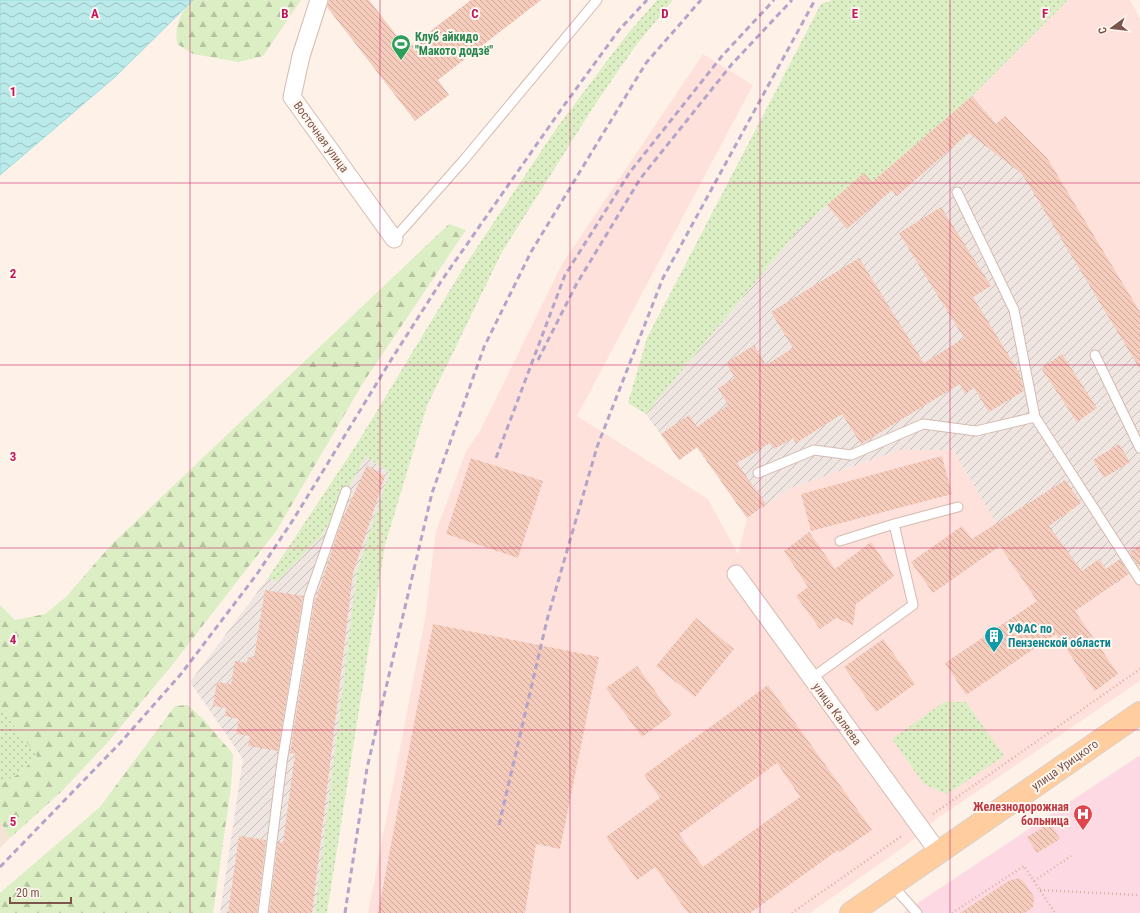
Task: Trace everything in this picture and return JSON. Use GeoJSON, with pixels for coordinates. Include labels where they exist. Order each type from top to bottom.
{"type":"FeatureCollection","features":[{"type":"Feature","properties":{"kind":"main road","name":"улица Урицкого"},"geometry":{"type":"LineString","coordinates":[[851,913],[1140,712]]}},
{"type":"Feature","properties":{"kind":"street","name":"Восточная улица"},"geometry":{"type":"LineString","coordinates":[[319,0],[300,56],[292,97],[394,239]]}},
{"type":"Feature","properties":{"kind":"street","name":"улица Каляева"},"geometry":{"type":"LineString","coordinates":[[736,574],[938,853]]}},
{"type":"Feature","properties":{"kind":"lane"},"geometry":{"type":"LineString","coordinates":[[394,239],[463,161],[597,0]]}},
{"type":"Feature","properties":{"kind":"lane"},"geometry":{"type":"LineString","coordinates":[[957,192],[1014,310],[1035,418],[1140,580]]}},
{"type":"Feature","properties":{"kind":"lane"},"geometry":{"type":"LineString","coordinates":[[1095,355],[1140,448]]}},
{"type":"Feature","properties":{"kind":"lane"},"geometry":{"type":"LineString","coordinates":[[758,473],[814,450],[851,455],[922,424],[976,431],[1035,418]]}},
{"type":"Feature","properties":{"kind":"lane"},"geometry":{"type":"LineString","coordinates":[[263,913],[282,762],[308,597],[346,491]]}},
{"type":"Feature","properties":{"kind":"lane"},"geometry":{"type":"LineString","coordinates":[[840,541],[894,524],[958,507]]}},
{"type":"Feature","properties":{"kind":"lane"},"geometry":{"type":"LineString","coordinates":[[812,678],[913,605],[894,524]]}},
{"type":"Feature","properties":{"kind":"lane"},"geometry":{"type":"LineString","coordinates":[[892,885],[917,913]]}},
{"type":"Feature","properties":{"kind":"path"},"geometry":{"type":"LineString","coordinates":[[928,818],[1140,669]]}},
{"type":"Feature","properties":{"kind":"path"},"geometry":{"type":"LineString","coordinates":[[792,913],[909,831]]}},
{"type":"Feature","properties":{"kind":"path"},"geometry":{"type":"LineString","coordinates":[[1034,881],[1071,856]]}},
{"type":"Feature","properties":{"kind":"path"},"geometry":{"type":"LineString","coordinates":[[952,913],[1024,866],[1055,913]]}},
{"type":"Feature","properties":{"kind":"path"},"geometry":{"type":"LineString","coordinates":[[1040,890],[1140,895]]}},
{"type":"Feature","properties":{"kind":"shaded area"},"geometry":{"type":"Polygon","coordinates":[[[1068,0],[1130,0],[1140,19],[1140,313],[1096,239],[972,96],[1068,0]]]}},
{"type":"Feature","properties":{"kind":"shaded area"},"geometry":{"type":"Polygon","coordinates":[[[703,54],[753,85],[577,416],[708,499],[738,554],[747,518],[793,487],[900,450],[953,450],[996,523],[988,528],[1066,549],[1099,595],[1140,567],[1140,681],[938,818],[905,846],[810,913],[368,913],[425,619],[436,531],[466,451],[480,431],[562,264],[703,54]]]}},
{"type":"Feature","properties":{"kind":"shaded area"},"geometry":{"type":"Polygon","coordinates":[[[972,96],[997,124],[1047,158],[1140,313],[1140,567],[1099,595],[1066,549],[1045,613],[988,528],[996,523],[953,450],[900,450],[793,487],[747,518],[697,448],[679,460],[646,414],[800,228],[864,173],[872,182],[972,96]]]}},
{"type":"Feature","properties":{"kind":"shaded area"},"geometry":{"type":"Polygon","coordinates":[[[366,456],[389,473],[357,572],[315,913],[220,913],[243,759],[190,682],[268,578],[278,580],[322,535],[366,456]]]}},
{"type":"Feature","properties":{"kind":"shaded area","name":"Железнодорожная больница"},"geometry":{"type":"Polygon","coordinates":[[[1140,755],[1140,913],[903,913],[910,908],[1140,755]]]}},
{"type":"Feature","properties":{"kind":"shaded area"},"geometry":{"type":"Polygon","coordinates":[[[0,821],[10,838],[0,848],[0,821]]]}},
{"type":"Feature","properties":{"kind":"green space"},"geometry":{"type":"Polygon","coordinates":[[[193,0],[301,0],[263,56],[238,62],[193,54],[177,44],[177,25],[184,10],[193,0]]]}},
{"type":"Feature","properties":{"kind":"green space"},"geometry":{"type":"Polygon","coordinates":[[[657,0],[673,0],[634,48],[594,106],[502,252],[427,406],[385,545],[327,913],[315,913],[357,572],[389,473],[366,456],[322,535],[278,581],[268,578],[355,447],[464,267],[556,129],[625,37],[657,0]]]}},
{"type":"Feature","properties":{"kind":"green space"},"geometry":{"type":"Polygon","coordinates":[[[833,0],[1068,0],[972,96],[872,182],[864,173],[800,228],[646,414],[628,403],[647,338],[821,4],[833,0]]]}},
{"type":"Feature","properties":{"kind":"green space"},"geometry":{"type":"Polygon","coordinates":[[[449,224],[466,230],[363,383],[277,530],[169,669],[108,742],[62,791],[10,838],[0,821],[0,785],[20,773],[37,756],[0,707],[0,605],[15,620],[45,614],[66,597],[111,545],[449,224]]]}},
{"type":"Feature","properties":{"kind":"green space"},"geometry":{"type":"Polygon","coordinates":[[[944,702],[966,702],[1004,756],[947,794],[924,784],[892,739],[944,702]]]}},
{"type":"Feature","properties":{"kind":"green space"},"geometry":{"type":"Polygon","coordinates":[[[188,705],[203,719],[233,754],[231,787],[213,913],[0,913],[0,893],[100,807],[175,706],[188,705]]]}},
{"type":"Feature","properties":{"kind":"green space"},"geometry":{"type":"Polygon","coordinates":[[[0,707],[37,756],[20,773],[0,785],[0,707]]]}},
{"type":"Feature","properties":{"kind":"water"},"geometry":{"type":"Polygon","coordinates":[[[0,0],[193,0],[115,77],[0,175],[0,0]]]}},
{"type":"Feature","properties":{"kind":"building"},"geometry":{"type":"Polygon","coordinates":[[[329,0],[369,0],[407,49],[471,0],[541,0],[438,80],[449,95],[415,121],[327,7],[329,0]]]}},
{"type":"Feature","properties":{"kind":"building"},"geometry":{"type":"Polygon","coordinates":[[[972,96],[996,124],[1005,116],[1047,158],[1140,312],[1140,369],[1022,174],[969,133],[897,196],[892,190],[847,229],[827,205],[864,173],[872,182],[972,96]]]}},
{"type":"Feature","properties":{"kind":"building"},"geometry":{"type":"Polygon","coordinates":[[[941,207],[991,286],[973,297],[1020,374],[1024,391],[989,412],[974,388],[965,394],[960,384],[861,444],[842,414],[796,443],[793,438],[774,449],[770,443],[737,463],[766,504],[747,518],[697,447],[679,460],[661,434],[689,415],[697,427],[728,405],[718,388],[735,378],[726,363],[754,345],[766,365],[793,348],[771,312],[859,258],[924,363],[964,338],[899,233],[941,207]]]}},
{"type":"Feature","properties":{"kind":"building"},"geometry":{"type":"Polygon","coordinates":[[[1062,354],[1097,408],[1077,422],[1041,368],[1062,354]]]}},
{"type":"Feature","properties":{"kind":"building"},"geometry":{"type":"Polygon","coordinates":[[[1119,444],[1130,462],[1104,478],[1093,460],[1119,444]]]}},
{"type":"Feature","properties":{"kind":"building"},"geometry":{"type":"Polygon","coordinates":[[[942,456],[952,494],[811,531],[801,494],[942,456]]]}},
{"type":"Feature","properties":{"kind":"building"},"geometry":{"type":"Polygon","coordinates":[[[471,458],[543,481],[518,558],[446,534],[471,458]]]}},
{"type":"Feature","properties":{"kind":"building"},"geometry":{"type":"Polygon","coordinates":[[[367,465],[385,476],[353,573],[312,913],[269,913],[278,842],[283,843],[295,754],[290,753],[315,598],[316,599],[342,520],[367,465]]]}},
{"type":"Feature","properties":{"kind":"building"},"geometry":{"type":"Polygon","coordinates":[[[1065,480],[1081,503],[1049,526],[1082,571],[1099,559],[1106,569],[1120,559],[1129,574],[1075,611],[1118,674],[1095,691],[1056,634],[966,695],[945,663],[1037,601],[1000,546],[933,593],[911,562],[962,526],[972,539],[1065,480]]]}},
{"type":"Feature","properties":{"kind":"building"},"geometry":{"type":"Polygon","coordinates":[[[809,532],[835,569],[871,542],[894,576],[856,604],[853,625],[836,618],[820,629],[796,596],[808,587],[784,551],[809,532]]]}},
{"type":"Feature","properties":{"kind":"building"},"geometry":{"type":"Polygon","coordinates":[[[1140,545],[1140,566],[1139,567],[1129,552],[1140,545]]]}},
{"type":"Feature","properties":{"kind":"building"},"geometry":{"type":"Polygon","coordinates":[[[265,590],[303,596],[278,751],[248,746],[250,736],[236,734],[239,719],[225,716],[226,708],[213,706],[217,682],[231,684],[235,661],[247,663],[248,657],[254,658],[265,590]]]}},
{"type":"Feature","properties":{"kind":"building"},"geometry":{"type":"Polygon","coordinates":[[[696,618],[734,649],[695,697],[656,666],[696,618]]]}},
{"type":"Feature","properties":{"kind":"building"},"geometry":{"type":"Polygon","coordinates":[[[433,624],[599,657],[560,849],[536,844],[525,913],[378,913],[433,624]]]}},
{"type":"Feature","properties":{"kind":"building"},"geometry":{"type":"Polygon","coordinates":[[[883,639],[915,684],[876,712],[844,667],[883,639]]]}},
{"type":"Feature","properties":{"kind":"building"},"geometry":{"type":"Polygon","coordinates":[[[637,666],[672,715],[642,737],[606,688],[637,666]]]}},
{"type":"Feature","properties":{"kind":"building"},"geometry":{"type":"Polygon","coordinates":[[[768,685],[872,830],[840,852],[838,850],[750,913],[688,913],[655,867],[637,880],[606,837],[660,798],[644,775],[768,685]],[[777,763],[679,834],[703,867],[800,797],[777,763]]]}},
{"type":"Feature","properties":{"kind":"building"},"geometry":{"type":"Polygon","coordinates":[[[1050,823],[1060,839],[1037,853],[1027,837],[1050,823]]]}},
{"type":"Feature","properties":{"kind":"building"},"geometry":{"type":"Polygon","coordinates":[[[239,836],[266,840],[257,913],[228,913],[239,836]]]}},
{"type":"Feature","properties":{"kind":"building"},"geometry":{"type":"Polygon","coordinates":[[[1019,878],[1025,883],[1034,897],[1033,907],[1025,913],[960,913],[1010,880],[1019,878]]]}},
{"type":"Feature","properties":{"kind":"railway"},"geometry":{"type":"LineString","coordinates":[[0,867],[120,743],[181,674],[257,574],[293,520],[442,280],[560,111],[619,30],[647,0]]}},
{"type":"Feature","properties":{"kind":"railway"},"geometry":{"type":"LineString","coordinates":[[345,913],[367,768],[432,493],[484,347],[531,252],[646,63],[701,0]]}},
{"type":"Feature","properties":{"kind":"railway"},"geometry":{"type":"LineString","coordinates":[[496,458],[565,275],[630,172],[722,56],[774,0]]}},
{"type":"Feature","properties":{"kind":"railway"},"geometry":{"type":"LineString","coordinates":[[538,360],[576,285],[640,179],[732,64],[792,0]]}},
{"type":"Feature","properties":{"kind":"railway"},"geometry":{"type":"LineString","coordinates":[[499,825],[547,620],[597,447],[663,278],[815,0]]}},
{"type":"Feature","properties":{"kind":"place","name":"Клуб айкидо \"Макото додзё\""},"geometry":{"type":"Point","coordinates":[401,61]}},
{"type":"Feature","properties":{"kind":"place","name":"УФАС по Пензенской области"},"geometry":{"type":"Point","coordinates":[994,653]}},
{"type":"Feature","properties":{"kind":"place","name":"Железнодорожная больница"},"geometry":{"type":"Point","coordinates":[1083,831]}}]}
